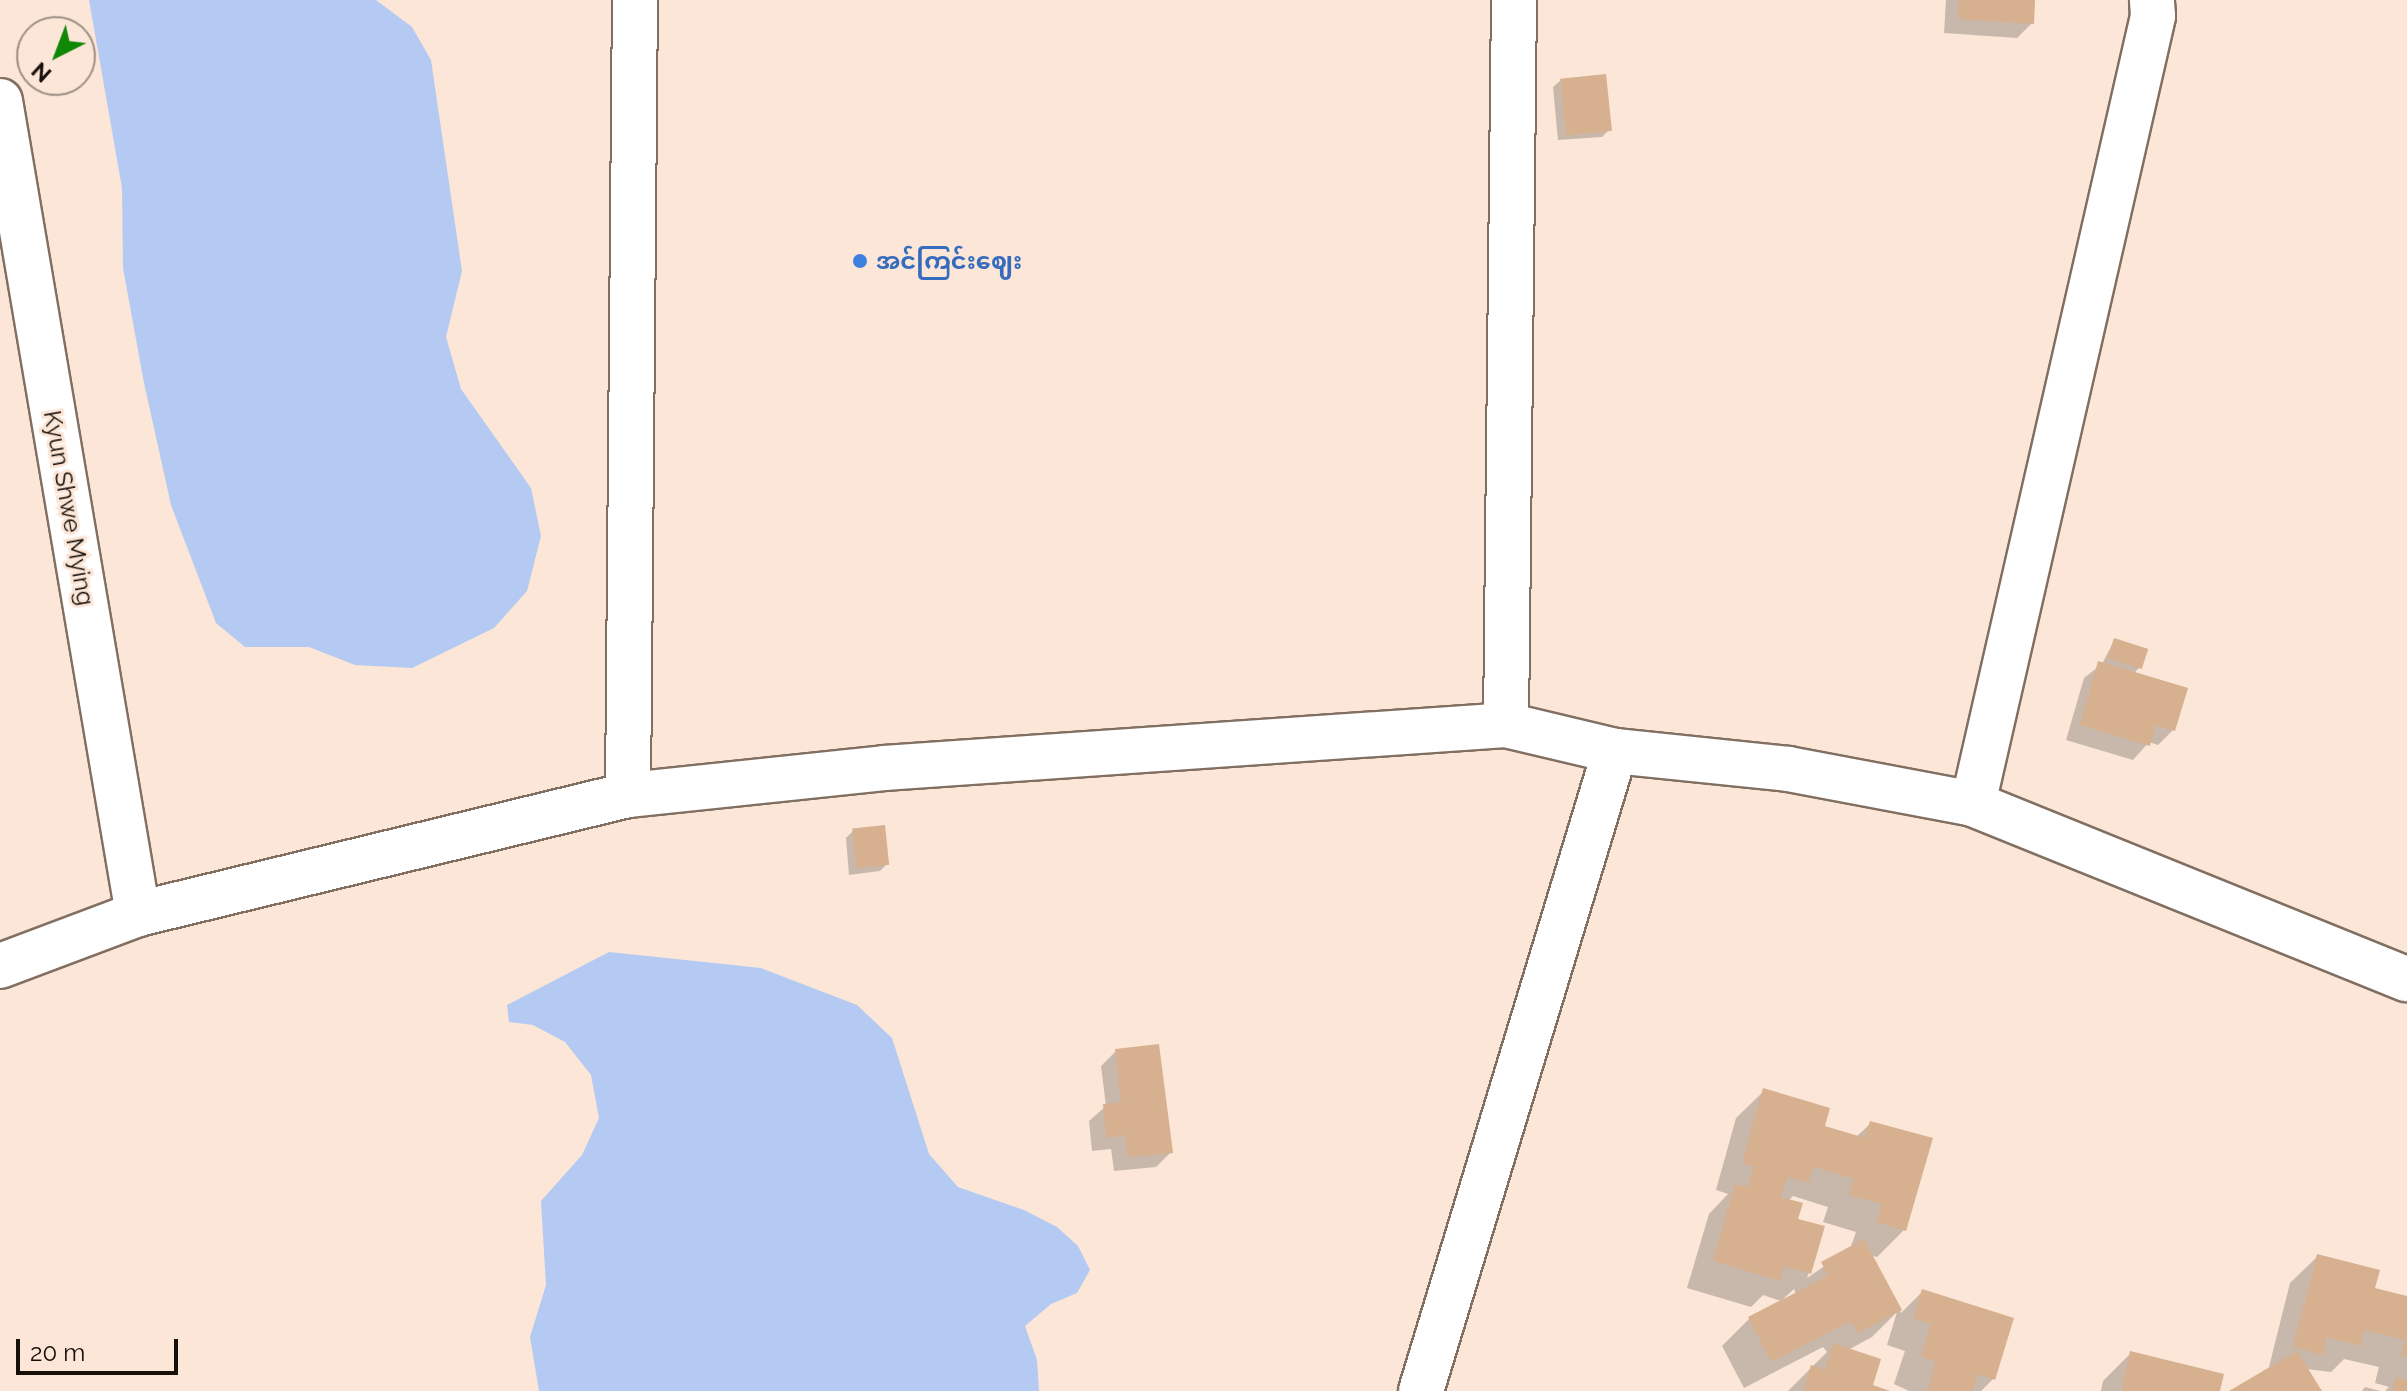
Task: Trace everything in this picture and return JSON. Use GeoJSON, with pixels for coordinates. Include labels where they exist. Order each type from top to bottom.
{"type":"FeatureCollection","features":[{"type":"Feature","properties":{"kind":"street"},"geometry":{"type":"LineString","coordinates":[[628,795],[635,0]]}},
{"type":"Feature","properties":{"kind":"street"},"geometry":{"type":"LineString","coordinates":[[1506,725],[1514,0]]}},
{"type":"Feature","properties":{"kind":"street"},"geometry":{"type":"LineString","coordinates":[[1973,804],[2153,16],[2152,0]]}},
{"type":"Feature","properties":{"kind":"street","name":"Kyun Shwe Mying"},"geometry":{"type":"LineString","coordinates":[[0,101],[138,914]]}},
{"type":"Feature","properties":{"kind":"street"},"geometry":{"type":"LineString","coordinates":[[0,966],[138,914],[628,795],[884,768],[1506,725],[1615,751],[1788,769],[1973,804],[2407,979]]}},
{"type":"Feature","properties":{"kind":"street"},"geometry":{"type":"LineString","coordinates":[[1421,1391],[1615,751]]}},
{"type":"Feature","properties":{"kind":"water"},"geometry":{"type":"Polygon","coordinates":[[[89,0],[376,0],[412,27],[431,60],[462,271],[446,337],[461,389],[531,488],[541,536],[527,591],[494,628],[412,668],[355,665],[309,647],[245,647],[216,623],[171,505],[144,383],[123,268],[122,188],[96,40],[96,16],[92,16],[89,0]]]}},
{"type":"Feature","properties":{"kind":"water"},"geometry":{"type":"Polygon","coordinates":[[[609,952],[761,968],[857,1005],[892,1038],[929,1154],[958,1187],[1024,1210],[1057,1227],[1078,1246],[1090,1270],[1077,1293],[1051,1304],[1025,1326],[1037,1360],[1039,1391],[539,1391],[530,1337],[546,1285],[541,1201],[582,1155],[599,1118],[591,1075],[565,1042],[533,1025],[509,1022],[507,1005],[609,952]]]}},
{"type":"Feature","properties":{"kind":"building"},"geometry":{"type":"Polygon","coordinates":[[[1959,0],[2035,0],[2034,24],[1958,19],[1959,0]]]}},
{"type":"Feature","properties":{"kind":"building"},"geometry":{"type":"Polygon","coordinates":[[[1606,74],[1612,131],[1566,135],[1560,79],[1606,74]]]}},
{"type":"Feature","properties":{"kind":"building"},"geometry":{"type":"Polygon","coordinates":[[[2114,638],[2148,649],[2142,669],[2108,658],[2114,638]]]}},
{"type":"Feature","properties":{"kind":"building"},"geometry":{"type":"Polygon","coordinates":[[[2098,661],[2188,688],[2175,731],[2156,725],[2150,746],[2080,725],[2098,661]]]}},
{"type":"Feature","properties":{"kind":"building"},"geometry":{"type":"Polygon","coordinates":[[[885,825],[889,865],[856,868],[852,828],[885,825]]]}},
{"type":"Feature","properties":{"kind":"building"},"geometry":{"type":"Polygon","coordinates":[[[1159,1044],[1173,1153],[1128,1157],[1125,1135],[1106,1138],[1103,1104],[1121,1102],[1115,1049],[1159,1044]]]}},
{"type":"Feature","properties":{"kind":"building"},"geometry":{"type":"Polygon","coordinates":[[[1763,1088],[1830,1108],[1825,1126],[1865,1138],[1870,1121],[1933,1138],[1906,1231],[1876,1222],[1882,1204],[1849,1195],[1854,1179],[1813,1167],[1808,1183],[1787,1177],[1781,1197],[1803,1203],[1798,1219],[1825,1226],[1811,1274],[1784,1266],[1780,1281],[1713,1261],[1735,1184],[1747,1187],[1754,1167],[1742,1163],[1763,1088]]]}},
{"type":"Feature","properties":{"kind":"building"},"geometry":{"type":"Polygon","coordinates":[[[1864,1239],[1902,1310],[1858,1333],[1851,1321],[1771,1362],[1748,1317],[1828,1276],[1821,1262],[1864,1239]]]}},
{"type":"Feature","properties":{"kind":"building"},"geometry":{"type":"Polygon","coordinates":[[[2317,1254],[2380,1270],[2375,1288],[2407,1296],[2407,1357],[2401,1356],[2405,1340],[2364,1330],[2360,1346],[2327,1337],[2323,1355],[2293,1347],[2317,1254]]]}},
{"type":"Feature","properties":{"kind":"building"},"geometry":{"type":"Polygon","coordinates":[[[1922,1289],[2014,1318],[1995,1380],[1978,1374],[1973,1391],[1927,1391],[1936,1361],[1921,1357],[1931,1324],[1913,1318],[1922,1289]]]}},
{"type":"Feature","properties":{"kind":"building"},"geometry":{"type":"Polygon","coordinates":[[[1833,1343],[1881,1359],[1873,1385],[1890,1391],[1803,1391],[1811,1365],[1825,1370],[1833,1343]]]}},
{"type":"Feature","properties":{"kind":"building"},"geometry":{"type":"Polygon","coordinates":[[[2130,1351],[2224,1374],[2220,1391],[2121,1391],[2130,1351]]]}},
{"type":"Feature","properties":{"kind":"building"},"geometry":{"type":"Polygon","coordinates":[[[2297,1351],[2322,1391],[2229,1391],[2297,1351]]]}},
{"type":"Feature","properties":{"kind":"building"},"geometry":{"type":"Polygon","coordinates":[[[2396,1377],[2407,1380],[2407,1391],[2392,1391],[2396,1377]]]}},
{"type":"Feature","properties":{"kind":"place","name":"အင်ကြင်းဈေး"},"geometry":{"type":"Point","coordinates":[860,261]}}]}
